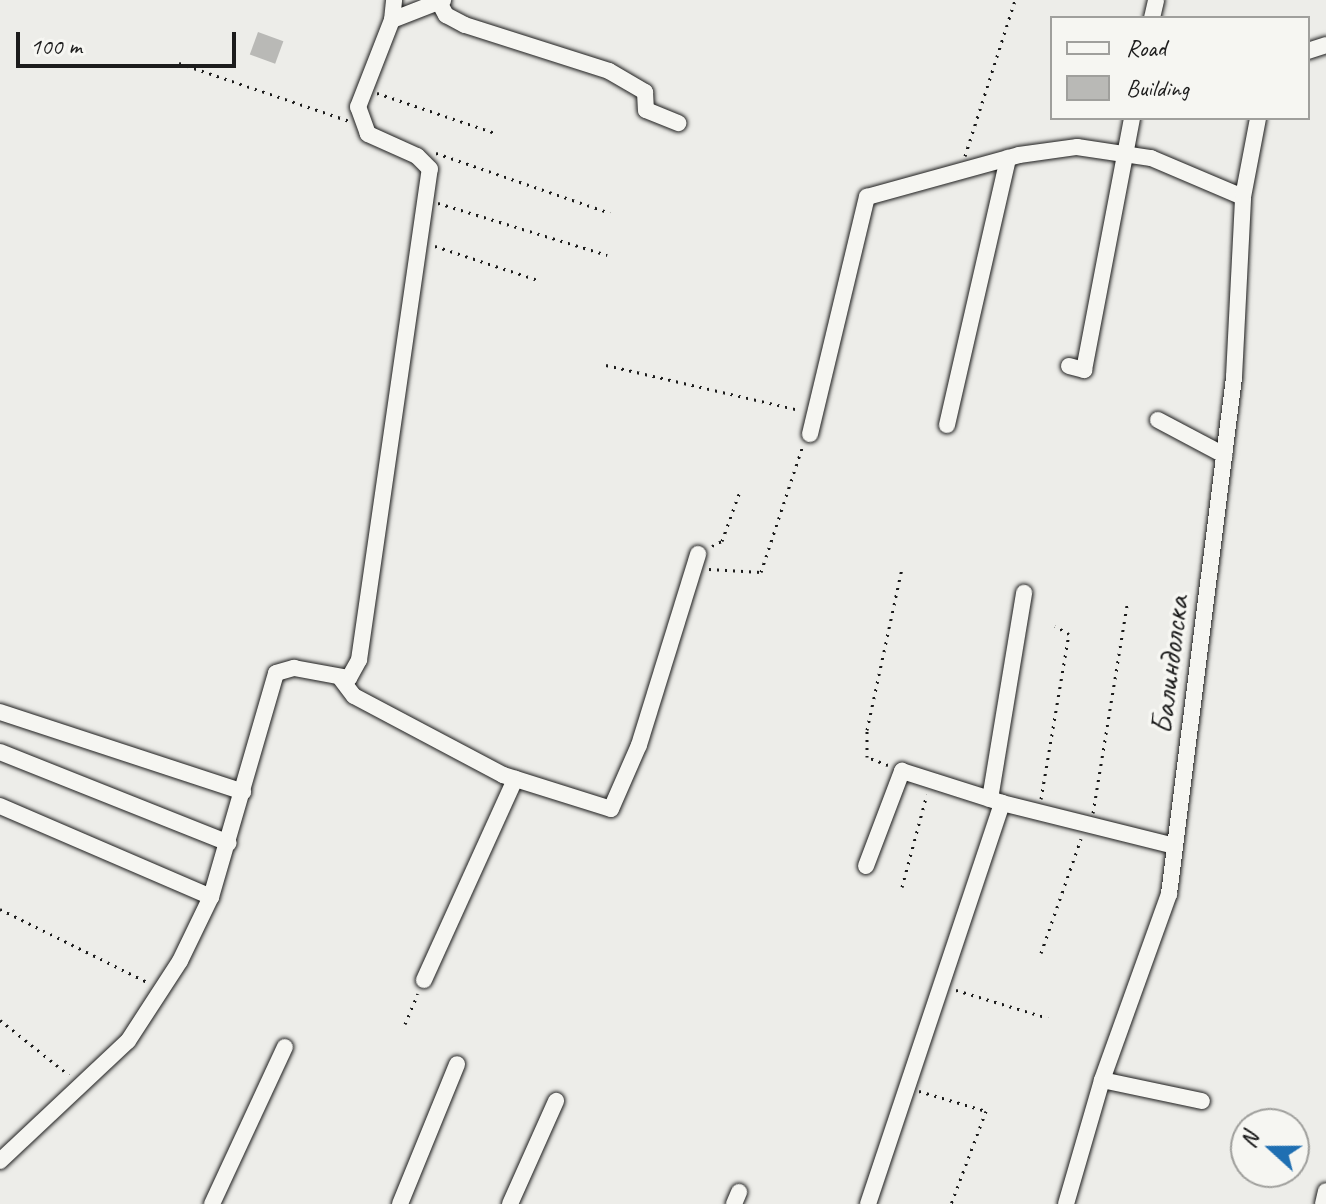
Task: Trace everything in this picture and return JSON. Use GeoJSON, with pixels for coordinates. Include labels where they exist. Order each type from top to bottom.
{"type":"FeatureCollection","features":[{"type":"Feature","properties":{"kind":"street"},"geometry":{"type":"LineString","coordinates":[[341,679],[354,671],[368,623],[430,169],[417,156],[378,142],[359,121],[361,92],[392,20],[394,0]]}},
{"type":"Feature","properties":{"kind":"street"},"geometry":{"type":"LineString","coordinates":[[392,20],[441,1],[446,15],[478,30],[609,71],[645,92],[646,110],[678,123]]}},
{"type":"Feature","properties":{"kind":"street"},"geometry":{"type":"LineString","coordinates":[[1069,366],[1084,370],[1132,120]]}},
{"type":"Feature","properties":{"kind":"street","name":"Балиндолска"},"geometry":{"type":"LineString","coordinates":[[1066,1204],[1102,1080],[1160,926],[1174,846],[1224,455],[1243,197],[1258,120]]}},
{"type":"Feature","properties":{"kind":"street"},"geometry":{"type":"LineString","coordinates":[[810,434],[867,197],[1008,158],[1077,147],[1151,158],[1243,197]]}},
{"type":"Feature","properties":{"kind":"street"},"geometry":{"type":"LineString","coordinates":[[947,425],[1008,158]]}},
{"type":"Feature","properties":{"kind":"street"},"geometry":{"type":"LineString","coordinates":[[1158,420],[1224,455]]}},
{"type":"Feature","properties":{"kind":"street"},"geometry":{"type":"LineString","coordinates":[[0,1161],[84,1088],[128,1041],[160,992],[211,897],[276,673],[294,668],[341,679],[354,696],[515,779],[611,809],[639,745],[698,554]]}},
{"type":"Feature","properties":{"kind":"street"},"geometry":{"type":"LineString","coordinates":[[868,1204],[941,985],[996,801],[1024,593]]}},
{"type":"Feature","properties":{"kind":"street"},"geometry":{"type":"LineString","coordinates":[[0,712],[243,792]]}},
{"type":"Feature","properties":{"kind":"street"},"geometry":{"type":"LineString","coordinates":[[0,752],[229,843]]}},
{"type":"Feature","properties":{"kind":"street"},"geometry":{"type":"LineString","coordinates":[[866,866],[902,771],[996,801],[1174,846]]}},
{"type":"Feature","properties":{"kind":"street"},"geometry":{"type":"LineString","coordinates":[[424,980],[515,779]]}},
{"type":"Feature","properties":{"kind":"street"},"geometry":{"type":"LineString","coordinates":[[0,806],[211,897]]}},
{"type":"Feature","properties":{"kind":"street"},"geometry":{"type":"LineString","coordinates":[[212,1204],[285,1047]]}},
{"type":"Feature","properties":{"kind":"street"},"geometry":{"type":"LineString","coordinates":[[400,1204],[457,1064]]}},
{"type":"Feature","properties":{"kind":"street"},"geometry":{"type":"LineString","coordinates":[[1102,1080],[1202,1101]]}},
{"type":"Feature","properties":{"kind":"street"},"geometry":{"type":"LineString","coordinates":[[510,1204],[556,1101]]}},
{"type":"Feature","properties":{"kind":"street"},"geometry":{"type":"LineString","coordinates":[[1323,1204],[1326,1191]]}},
{"type":"Feature","properties":{"kind":"path"},"geometry":{"type":"LineString","coordinates":[[962,172],[1015,0]]}},
{"type":"Feature","properties":{"kind":"path"},"geometry":{"type":"LineString","coordinates":[[179,63],[312,113],[359,121]]}},
{"type":"Feature","properties":{"kind":"path"},"geometry":{"type":"LineString","coordinates":[[361,92],[495,133]]}},
{"type":"Feature","properties":{"kind":"path"},"geometry":{"type":"LineString","coordinates":[[417,156],[439,153],[610,213]]}},
{"type":"Feature","properties":{"kind":"path"},"geometry":{"type":"LineString","coordinates":[[426,202],[503,219],[607,255]]}},
{"type":"Feature","properties":{"kind":"path"},"geometry":{"type":"LineString","coordinates":[[421,245],[483,258],[538,280]]}},
{"type":"Feature","properties":{"kind":"path"},"geometry":{"type":"LineString","coordinates":[[606,365],[815,414]]}},
{"type":"Feature","properties":{"kind":"path"},"geometry":{"type":"LineString","coordinates":[[693,571],[761,572],[793,464],[810,434]]}},
{"type":"Feature","properties":{"kind":"path"},"geometry":{"type":"LineString","coordinates":[[698,554],[722,541],[740,491]]}},
{"type":"Feature","properties":{"kind":"path"},"geometry":{"type":"LineString","coordinates":[[902,568],[866,745],[867,757],[902,771]]}},
{"type":"Feature","properties":{"kind":"path"},"geometry":{"type":"LineString","coordinates":[[1041,953],[1089,824],[1127,605]]}},
{"type":"Feature","properties":{"kind":"path"},"geometry":{"type":"LineString","coordinates":[[1039,811],[1069,634],[1055,626]]}},
{"type":"Feature","properties":{"kind":"path"},"geometry":{"type":"LineString","coordinates":[[902,887],[931,778]]}},
{"type":"Feature","properties":{"kind":"path"},"geometry":{"type":"LineString","coordinates":[[0,909],[131,971],[160,992]]}},
{"type":"Feature","properties":{"kind":"path"},"geometry":{"type":"LineString","coordinates":[[405,1024],[424,980]]}},
{"type":"Feature","properties":{"kind":"path"},"geometry":{"type":"LineString","coordinates":[[941,985],[1048,1018]]}},
{"type":"Feature","properties":{"kind":"path"},"geometry":{"type":"LineString","coordinates":[[0,1020],[84,1088]]}},
{"type":"Feature","properties":{"kind":"path"},"geometry":{"type":"LineString","coordinates":[[907,1087],[986,1111],[951,1204]]}},
{"type":"Feature","properties":{"kind":"building"},"geometry":{"type":"Polygon","coordinates":[[[258,32],[283,41],[275,64],[250,55],[258,32]]]}}]}
